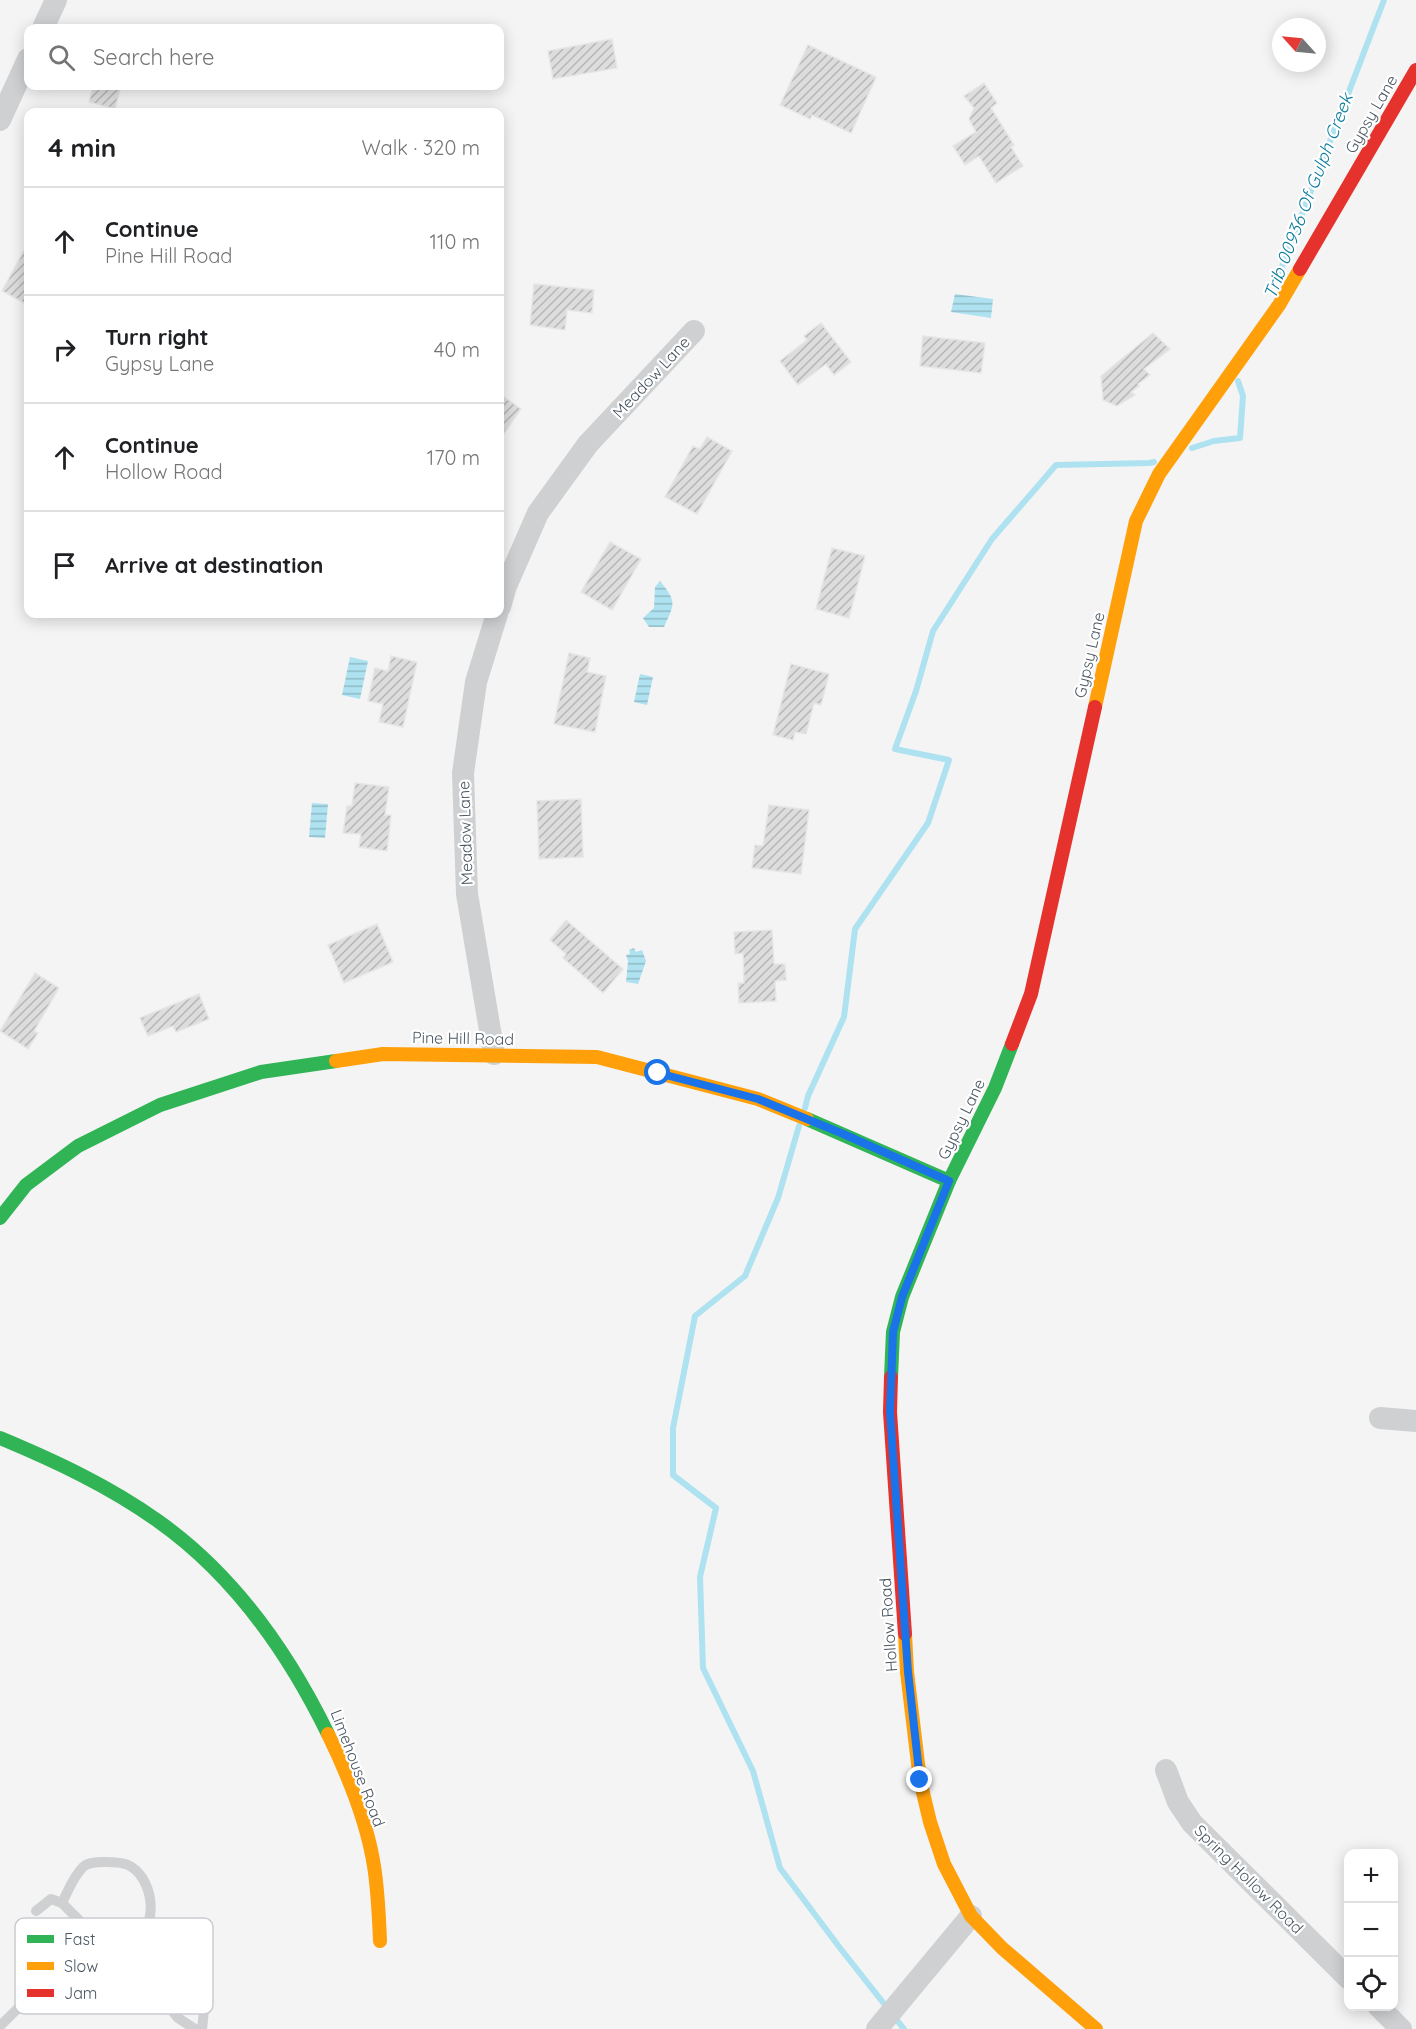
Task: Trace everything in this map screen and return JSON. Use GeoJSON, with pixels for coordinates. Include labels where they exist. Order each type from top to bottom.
{"type":"FeatureCollection","features":[{"type":"Feature","properties":{"kind":"street"},"geometry":{"type":"LineString","coordinates":[[45,24],[56,0]]}},
{"type":"Feature","properties":{"kind":"street"},"geometry":{"type":"LineString","coordinates":[[0,120],[24,68]]}},
{"type":"Feature","properties":{"kind":"street","name":"Gypsy Lane"},"geometry":{"type":"LineString","coordinates":[[902,1297],[949,1181],[995,1088],[1031,994],[1136,521],[1159,474],[1279,305],[1416,70]]}},
{"type":"Feature","properties":{"kind":"street","name":"Meadow Lane"},"geometry":{"type":"LineString","coordinates":[[504,593],[538,513],[588,444],[694,331]]}},
{"type":"Feature","properties":{"kind":"street","name":"Meadow Lane"},"geometry":{"type":"LineString","coordinates":[[494,1054],[467,894],[463,773],[476,682],[496,618]]}},
{"type":"Feature","properties":{"kind":"street","name":"Pine Hill Road"},"geometry":{"type":"LineString","coordinates":[[0,1218],[26,1185],[78,1146],[160,1105],[261,1072],[383,1054],[597,1057],[758,1099],[949,1181]]}},
{"type":"Feature","properties":{"kind":"street","name":"Hollow Road"},"geometry":{"type":"LineString","coordinates":[[902,1297],[893,1332],[890,1412],[908,1672],[920,1780],[930,1822],[944,1864],[971,1916],[1002,1948],[1096,2029]]}},
{"type":"Feature","properties":{"kind":"street"},"geometry":{"type":"LineString","coordinates":[[1380,1418],[1416,1421]]}},
{"type":"Feature","properties":{"kind":"street","name":"Limehouse Road"},"geometry":{"type":"LineString","coordinates":[[0,1438],[37,1453],[93,1481],[144,1512],[178,1537],[217,1572],[260,1621],[286,1656],[314,1702],[339,1755],[372,1854],[377,1884],[380,1941]]}},
{"type":"Feature","properties":{"kind":"street","name":"Spring Hollow Road"},"geometry":{"type":"LineString","coordinates":[[1166,1770],[1179,1802],[1192,1823],[1344,1974]]}},
{"type":"Feature","properties":{"kind":"street"},"geometry":{"type":"LineString","coordinates":[[877,2029],[971,1916]]}},
{"type":"Feature","properties":{"kind":"street"},"geometry":{"type":"LineString","coordinates":[[1382,2011],[1401,2029]]}},
{"type":"Feature","properties":{"kind":"lane"},"geometry":{"type":"LineString","coordinates":[[62,1903],[75,1878],[85,1865],[99,1862],[129,1865],[139,1873],[148,1891],[152,1910],[150,1918]]}},
{"type":"Feature","properties":{"kind":"lane"},"geometry":{"type":"LineString","coordinates":[[36,1911],[51,1899],[62,1903],[77,1918]]}},
{"type":"Feature","properties":{"kind":"lane"},"geometry":{"type":"LineString","coordinates":[[0,2026],[15,2011]]}},
{"type":"Feature","properties":{"kind":"lane"},"geometry":{"type":"LineString","coordinates":[[175,2014],[195,2029]]}},
{"type":"Feature","properties":{"kind":"lane"},"geometry":{"type":"LineString","coordinates":[[202,2029],[204,2014]]}},
{"type":"Feature","properties":{"kind":"water"},"geometry":{"type":"Polygon","coordinates":[[[955,294],[993,299],[991,318],[951,312],[955,294]]]}},
{"type":"Feature","properties":{"kind":"water"},"geometry":{"type":"Polygon","coordinates":[[[660,581],[672,598],[672,607],[664,627],[649,627],[643,618],[654,608],[655,587],[660,581]]]}},
{"type":"Feature","properties":{"kind":"water"},"geometry":{"type":"Polygon","coordinates":[[[350,657],[368,661],[360,699],[342,695],[350,657]]]}},
{"type":"Feature","properties":{"kind":"water"},"geometry":{"type":"Polygon","coordinates":[[[640,674],[653,677],[647,705],[634,702],[640,674]]]}},
{"type":"Feature","properties":{"kind":"water"},"geometry":{"type":"Polygon","coordinates":[[[312,803],[328,804],[325,838],[309,837],[312,803]]]}},
{"type":"Feature","properties":{"kind":"water"},"geometry":{"type":"Polygon","coordinates":[[[634,948],[636,952],[642,950],[646,961],[638,984],[626,982],[628,961],[626,955],[630,954],[629,950],[634,948]]]}},
{"type":"Feature","properties":{"kind":"building"},"geometry":{"type":"Polygon","coordinates":[[[612,39],[617,68],[553,79],[548,51],[612,39]]]}},
{"type":"Feature","properties":{"kind":"building"},"geometry":{"type":"Polygon","coordinates":[[[808,45],[876,77],[851,133],[812,115],[810,119],[780,105],[808,45]]]}},
{"type":"Feature","properties":{"kind":"building"},"geometry":{"type":"Polygon","coordinates":[[[984,83],[997,103],[991,108],[1014,145],[1011,147],[1023,166],[996,183],[979,156],[965,165],[953,146],[976,132],[969,119],[974,108],[964,96],[984,83]]]}},
{"type":"Feature","properties":{"kind":"building"},"geometry":{"type":"Polygon","coordinates":[[[92,90],[120,90],[115,108],[89,102],[92,90]]]}},
{"type":"Feature","properties":{"kind":"building"},"geometry":{"type":"Polygon","coordinates":[[[24,250],[24,303],[2,291],[24,250]]]}},
{"type":"Feature","properties":{"kind":"building"},"geometry":{"type":"Polygon","coordinates":[[[534,284],[594,290],[592,313],[567,310],[565,330],[530,325],[534,284]]]}},
{"type":"Feature","properties":{"kind":"building"},"geometry":{"type":"Polygon","coordinates":[[[821,323],[851,362],[834,375],[826,364],[798,385],[780,361],[807,340],[804,336],[821,323]]]}},
{"type":"Feature","properties":{"kind":"building"},"geometry":{"type":"Polygon","coordinates":[[[1153,333],[1170,349],[1144,369],[1150,375],[1131,392],[1135,395],[1117,406],[1103,400],[1101,376],[1153,333]]]}},
{"type":"Feature","properties":{"kind":"building"},"geometry":{"type":"Polygon","coordinates":[[[923,336],[985,343],[981,373],[920,366],[923,336]]]}},
{"type":"Feature","properties":{"kind":"building"},"geometry":{"type":"Polygon","coordinates":[[[504,397],[521,409],[504,433],[504,397]]]}},
{"type":"Feature","properties":{"kind":"building"},"geometry":{"type":"Polygon","coordinates":[[[707,437],[732,451],[697,514],[665,497],[693,446],[700,449],[707,437]]]}},
{"type":"Feature","properties":{"kind":"building"},"geometry":{"type":"Polygon","coordinates":[[[610,542],[641,559],[612,610],[581,592],[610,542]]]}},
{"type":"Feature","properties":{"kind":"building"},"geometry":{"type":"Polygon","coordinates":[[[832,548],[865,556],[849,618],[816,609],[832,548]]]}},
{"type":"Feature","properties":{"kind":"building"},"geometry":{"type":"Polygon","coordinates":[[[569,653],[590,658],[587,672],[606,676],[595,732],[554,724],[569,653]]]}},
{"type":"Feature","properties":{"kind":"building"},"geometry":{"type":"Polygon","coordinates":[[[391,656],[417,662],[403,727],[379,722],[383,704],[368,701],[375,668],[388,671],[391,656]]]}},
{"type":"Feature","properties":{"kind":"building"},"geometry":{"type":"Polygon","coordinates":[[[791,664],[829,674],[821,705],[814,703],[806,734],[795,732],[793,740],[773,735],[791,664]]]}},
{"type":"Feature","properties":{"kind":"building"},"geometry":{"type":"Polygon","coordinates":[[[355,783],[389,787],[385,815],[391,815],[387,851],[359,847],[361,834],[343,833],[347,806],[352,806],[355,783]]]}},
{"type":"Feature","properties":{"kind":"building"},"geometry":{"type":"Polygon","coordinates":[[[581,799],[583,857],[539,859],[537,801],[581,799]]]}},
{"type":"Feature","properties":{"kind":"building"},"geometry":{"type":"Polygon","coordinates":[[[769,805],[809,810],[801,874],[752,868],[755,845],[763,846],[769,805]]]}},
{"type":"Feature","properties":{"kind":"building"},"geometry":{"type":"Polygon","coordinates":[[[566,920],[623,969],[603,993],[563,958],[566,954],[550,940],[566,920]]]}},
{"type":"Feature","properties":{"kind":"building"},"geometry":{"type":"Polygon","coordinates":[[[377,924],[393,962],[344,983],[328,945],[377,924]]]}},
{"type":"Feature","properties":{"kind":"building"},"geometry":{"type":"Polygon","coordinates":[[[772,930],[774,964],[785,964],[786,980],[775,981],[776,1001],[739,1003],[738,983],[744,983],[743,953],[735,954],[734,932],[772,930]]]}},
{"type":"Feature","properties":{"kind":"building"},"geometry":{"type":"Polygon","coordinates":[[[35,973],[59,988],[34,1031],[38,1033],[28,1049],[0,1031],[35,973]]]}},
{"type":"Feature","properties":{"kind":"building"},"geometry":{"type":"Polygon","coordinates":[[[199,994],[209,1019],[176,1032],[173,1026],[148,1036],[140,1018],[199,994]]]}},
{"type":"Feature","properties":{"kind":"waterway","name":"Trib 00936 Of Gulph Creek"},"geometry":{"type":"LineString","coordinates":[[1278,277],[1384,0]]}},
{"type":"Feature","properties":{"kind":"waterway","name":"Trib 00936 Of Gulph Creek"},"geometry":{"type":"LineString","coordinates":[[1192,448],[1214,441],[1240,438],[1243,396],[1238,381]]}},
{"type":"Feature","properties":{"kind":"waterway","name":"Trib 00936 Of Gulph Creek"},"geometry":{"type":"LineString","coordinates":[[805,1108],[808,1096],[844,1017],[855,929],[928,823],[949,760],[895,749],[916,691],[933,631],[992,539],[1056,465],[1154,462]]}},
{"type":"Feature","properties":{"kind":"waterway","name":"Trib 00936 Of Gulph Creek"},"geometry":{"type":"LineString","coordinates":[[799,1126],[778,1198],[745,1276],[695,1316],[673,1428],[673,1475],[716,1508],[700,1577],[703,1668],[753,1771],[780,1868],[904,2029]]}},
{"type":"Feature","properties":{"kind":"traffic: fast"},"geometry":{"type":"LineString","coordinates":[[891,1377],[893,1332],[902,1297],[949,1181],[995,1088],[1012,1044]]}},
{"type":"Feature","properties":{"kind":"traffic: fast"},"geometry":{"type":"LineString","coordinates":[[0,1218],[26,1185],[78,1146],[160,1105],[261,1072],[336,1061]]}},
{"type":"Feature","properties":{"kind":"traffic: fast"},"geometry":{"type":"LineString","coordinates":[[807,1119],[949,1181]]}},
{"type":"Feature","properties":{"kind":"traffic: fast"},"geometry":{"type":"LineString","coordinates":[[0,1438],[101,1485],[158,1521],[211,1565],[256,1617],[276,1645],[312,1703],[328,1734]]}},
{"type":"Feature","properties":{"kind":"traffic: slow"},"geometry":{"type":"LineString","coordinates":[[1095,707],[1136,521],[1159,474],[1279,305],[1300,269]]}},
{"type":"Feature","properties":{"kind":"traffic: slow"},"geometry":{"type":"LineString","coordinates":[[336,1061],[383,1054],[597,1057],[758,1099],[807,1119]]}},
{"type":"Feature","properties":{"kind":"traffic: slow"},"geometry":{"type":"LineString","coordinates":[[905,1634],[907,1672],[920,1780],[930,1822],[944,1864],[971,1916],[1002,1948],[1096,2029]]}},
{"type":"Feature","properties":{"kind":"traffic: slow"},"geometry":{"type":"LineString","coordinates":[[328,1734],[367,1832],[375,1875],[380,1941]]}},
{"type":"Feature","properties":{"kind":"traffic: jam"},"geometry":{"type":"LineString","coordinates":[[1300,269],[1416,70]]}},
{"type":"Feature","properties":{"kind":"traffic: jam"},"geometry":{"type":"LineString","coordinates":[[1012,1044],[1031,994],[1095,707]]}},
{"type":"Feature","properties":{"kind":"traffic: jam"},"geometry":{"type":"LineString","coordinates":[[891,1377],[890,1412],[905,1634]]}},
{"type":"Feature","properties":{"kind":"route"},"geometry":{"type":"LineString","coordinates":[[658,1073],[758,1099],[949,1181],[902,1297],[893,1332],[891,1372],[890,1412],[908,1672],[920,1780]]}}]}
